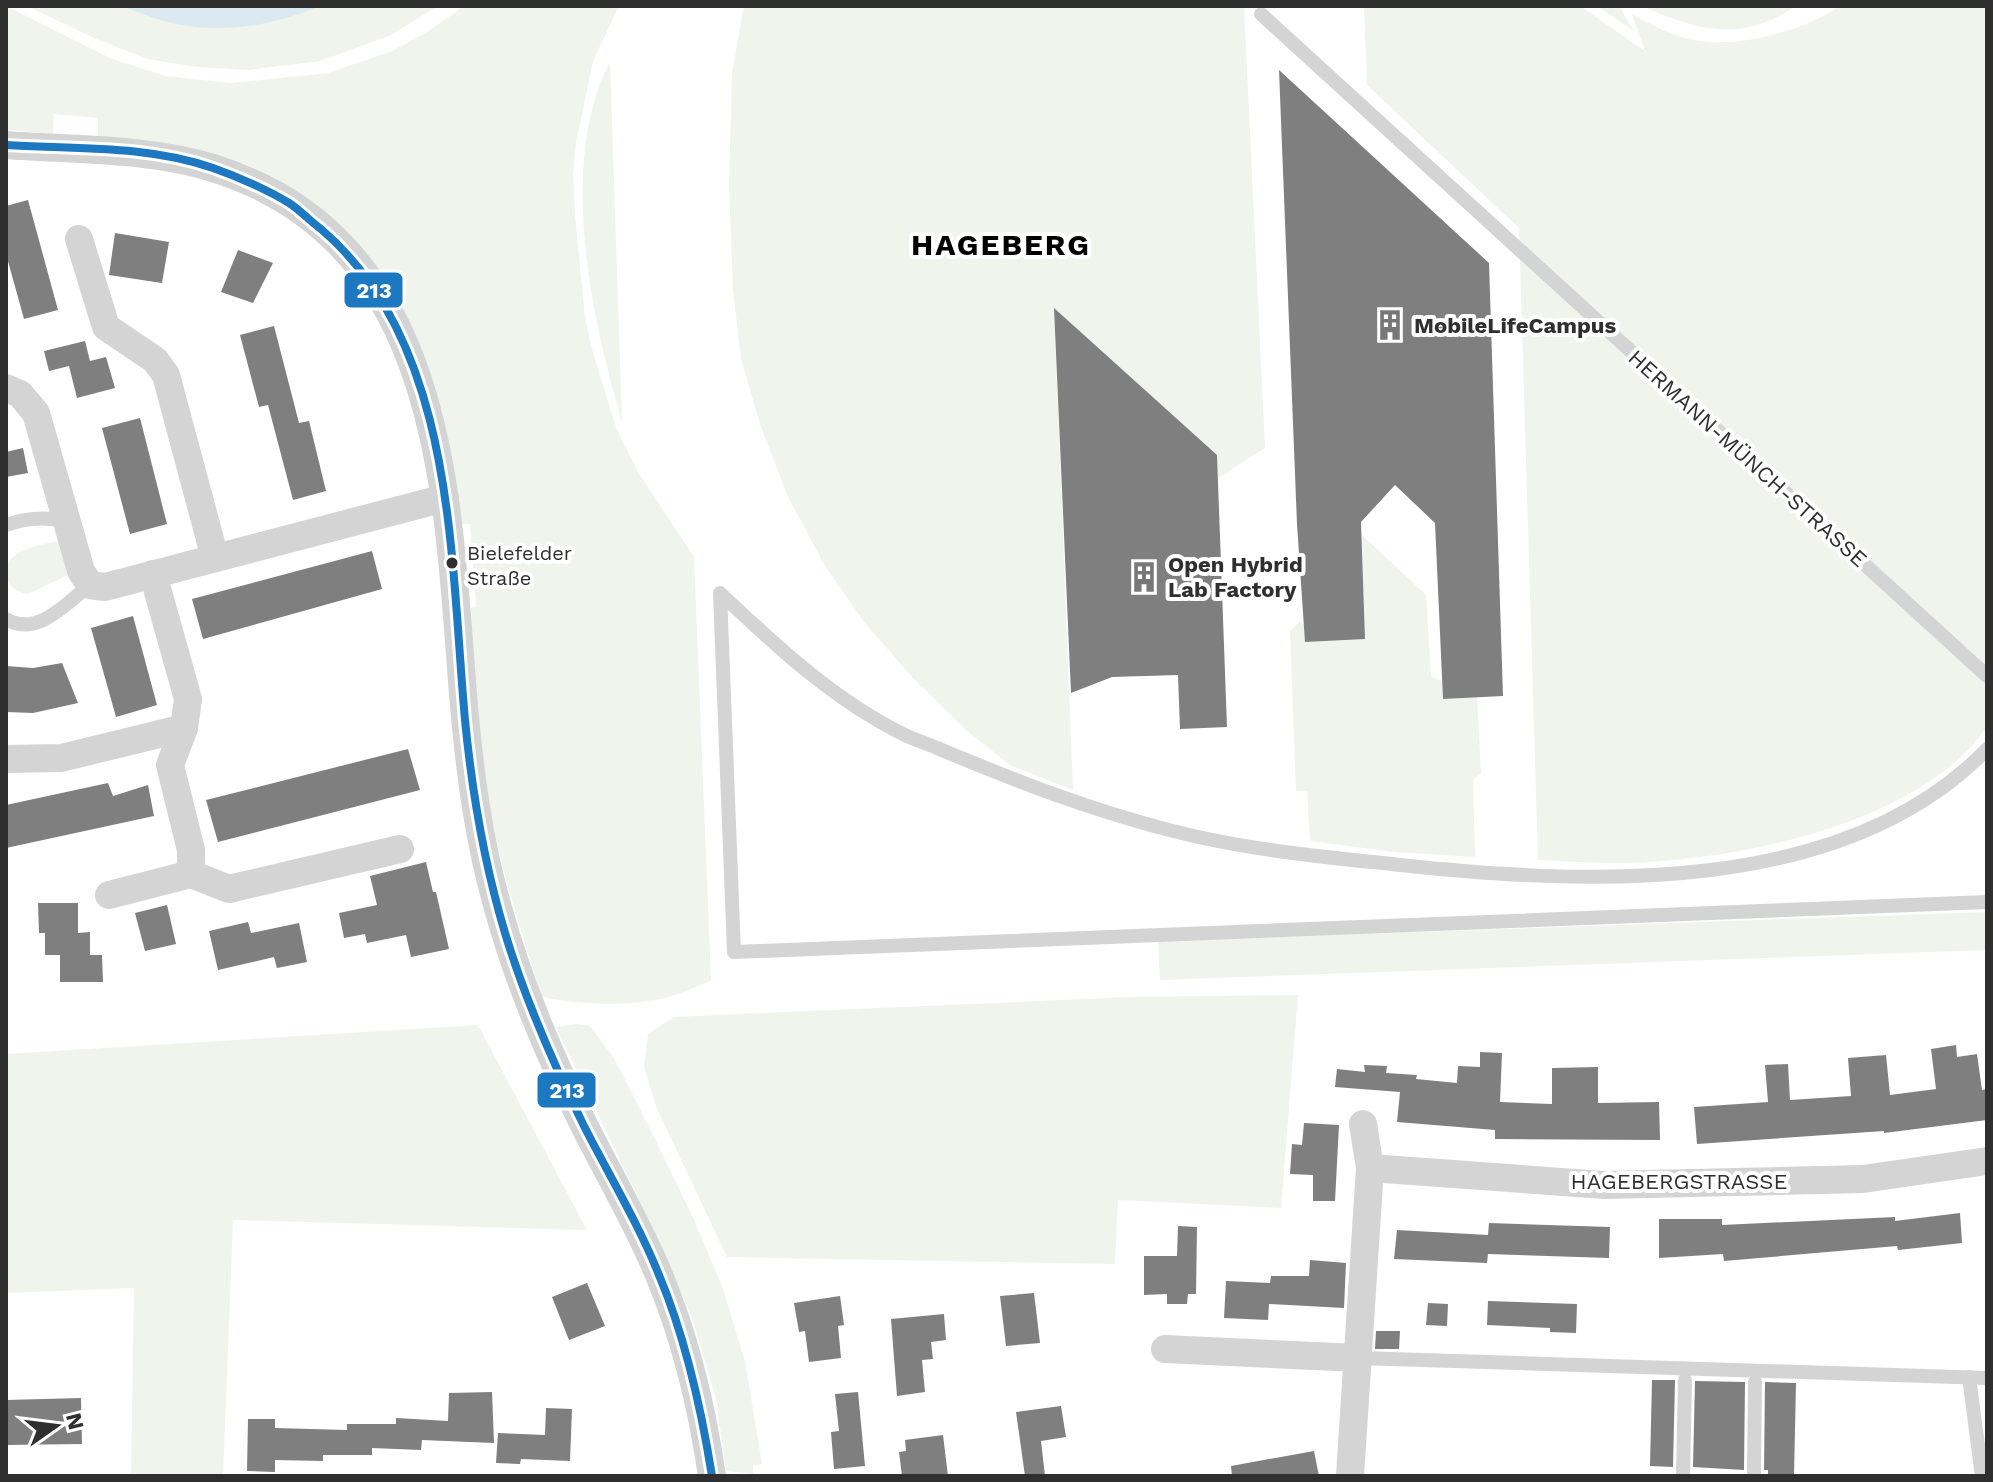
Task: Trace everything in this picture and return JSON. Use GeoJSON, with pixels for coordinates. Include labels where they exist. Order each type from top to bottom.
{"type":"FeatureCollection","features":[{"type":"Feature","properties":{"kind":"street"},"geometry":{"type":"LineString","coordinates":[[6,145],[134,154],[211,168],[261,187],[299,209],[337,239],[375,285],[403,340],[422,387],[434,433],[454,563],[470,764],[481,842],[498,908],[531,1011],[664,1287],[702,1406],[712,1476]]}},
{"type":"Feature","properties":{"kind":"street"},"geometry":{"type":"LineString","coordinates":[[79,239],[106,327],[155,360],[166,375],[215,558]]}},
{"type":"Feature","properties":{"kind":"street"},"geometry":{"type":"LineString","coordinates":[[6,388],[20,394],[36,413],[81,571],[90,585],[105,587],[445,498]]}},
{"type":"Feature","properties":{"kind":"street"},"geometry":{"type":"LineString","coordinates":[[153,574],[188,699],[184,728],[170,765],[191,850],[191,874]]}},
{"type":"Feature","properties":{"kind":"street"},"geometry":{"type":"LineString","coordinates":[[6,759],[61,758],[184,728]]}},
{"type":"Feature","properties":{"kind":"street"},"geometry":{"type":"LineString","coordinates":[[109,895],[191,874],[229,889],[400,849]]}},
{"type":"Feature","properties":{"kind":"street"},"geometry":{"type":"LineString","coordinates":[[1350,1476],[1370,1168],[1363,1124]]}},
{"type":"Feature","properties":{"kind":"street","name":"HAGEBERGSTRASSE"},"geometry":{"type":"LineString","coordinates":[[1370,1168],[1604,1185],[1863,1179],[1987,1161]]}},
{"type":"Feature","properties":{"kind":"street"},"geometry":{"type":"LineString","coordinates":[[1165,1349],[1358,1358]]}},
{"type":"Feature","properties":{"kind":"lane","name":"HERMANN-MÜNCH-STRASSE"},"geometry":{"type":"LineString","coordinates":[[1261,14],[1987,676]]}},
{"type":"Feature","properties":{"kind":"lane"},"geometry":{"type":"LineString","coordinates":[[6,525],[29,519],[53,518],[67,522]]}},
{"type":"Feature","properties":{"kind":"lane"},"geometry":{"type":"LineString","coordinates":[[6,619],[31,624],[54,616],[90,585]]}},
{"type":"Feature","properties":{"kind":"lane"},"geometry":{"type":"LineString","coordinates":[[1987,749],[1948,785],[1882,823],[1792,854],[1734,865],[1661,873],[1571,876],[1439,869],[1320,856],[1203,838],[1081,804],[1023,784],[905,735],[843,697],[782,651],[720,593],[734,952],[1987,902]]}},
{"type":"Feature","properties":{"kind":"lane"},"geometry":{"type":"LineString","coordinates":[[1358,1358],[1987,1378]]}},
{"type":"Feature","properties":{"kind":"lane"},"geometry":{"type":"LineString","coordinates":[[1969,1377],[1982,1476]]}},
{"type":"Feature","properties":{"kind":"lane"},"geometry":{"type":"LineString","coordinates":[[1683,1476],[1685,1380]]}},
{"type":"Feature","properties":{"kind":"lane"},"geometry":{"type":"LineString","coordinates":[[1754,1476],[1755,1382]]}},
{"type":"Feature","properties":{"kind":"shaded area"},"geometry":{"type":"Polygon","coordinates":[[[6,6],[110,58],[165,76],[231,83],[328,73],[392,51],[427,32],[464,6],[619,6],[593,61],[576,143],[573,174],[575,215],[585,318],[617,430],[638,472],[694,557],[711,981],[669,997],[622,1004],[542,997],[507,884],[486,789],[475,686],[471,608],[476,607],[470,524],[462,524],[444,424],[430,373],[416,336],[398,302],[352,239],[324,212],[293,189],[259,170],[180,146],[98,137],[98,118],[54,114],[53,134],[6,130],[6,6]]]}},
{"type":"Feature","properties":{"kind":"shaded area"},"geometry":{"type":"Polygon","coordinates":[[[27,6],[438,6],[389,36],[320,61],[249,70],[197,67],[148,59],[96,39],[27,6]]]}},
{"type":"Feature","properties":{"kind":"shaded area"},"geometry":{"type":"Polygon","coordinates":[[[120,6],[320,6],[264,23],[206,28],[167,22],[120,6]]]}},
{"type":"Feature","properties":{"kind":"shaded area"},"geometry":{"type":"Polygon","coordinates":[[[744,6],[1244,6],[1265,448],[1218,478],[1217,455],[1054,309],[1073,790],[1010,765],[967,731],[912,677],[864,622],[824,564],[788,497],[761,427],[741,359],[733,290],[729,185],[732,73],[744,6]]]}},
{"type":"Feature","properties":{"kind":"shaded area"},"geometry":{"type":"Polygon","coordinates":[[[1364,6],[1580,6],[1645,51],[1632,14],[1681,37],[1726,42],[1787,31],[1840,6],[1987,6],[1987,726],[1968,750],[1935,778],[1896,801],[1853,820],[1759,847],[1666,861],[1538,860],[1519,228],[1367,85],[1364,6]]]}},
{"type":"Feature","properties":{"kind":"shaded area"},"geometry":{"type":"Polygon","coordinates":[[[1597,6],[1619,6],[1634,31],[1597,6]]]}},
{"type":"Feature","properties":{"kind":"shaded area"},"geometry":{"type":"Polygon","coordinates":[[[1642,6],[1797,6],[1748,28],[1717,29],[1686,23],[1642,6]]]}},
{"type":"Feature","properties":{"kind":"shaded area"},"geometry":{"type":"Polygon","coordinates":[[[610,62],[622,422],[591,289],[583,193],[585,146],[594,102],[610,62]]]}},
{"type":"Feature","properties":{"kind":"shaded area"},"geometry":{"type":"Polygon","coordinates":[[[1362,535],[1426,595],[1431,676],[1442,681],[1443,699],[1477,697],[1481,773],[1473,779],[1475,857],[1394,852],[1310,841],[1307,791],[1296,791],[1290,631],[1300,621],[1304,625],[1306,642],[1365,639],[1362,535]]]}},
{"type":"Feature","properties":{"kind":"shaded area"},"geometry":{"type":"Polygon","coordinates":[[[61,541],[70,574],[28,594],[12,586],[7,569],[16,555],[33,547],[61,541]]]}},
{"type":"Feature","properties":{"kind":"shaded area"},"geometry":{"type":"Polygon","coordinates":[[[1987,912],[1987,950],[1160,980],[1158,941],[1987,912]]]}},
{"type":"Feature","properties":{"kind":"shaded area"},"geometry":{"type":"Polygon","coordinates":[[[1298,995],[1281,1208],[1118,1200],[1115,1264],[727,1257],[657,1109],[644,1067],[648,1034],[673,1017],[1131,997],[1298,995]]]}},
{"type":"Feature","properties":{"kind":"shaded area"},"geometry":{"type":"Polygon","coordinates":[[[478,1025],[587,1230],[233,1220],[223,1476],[131,1476],[134,1288],[6,1293],[6,1054],[478,1025]]]}},
{"type":"Feature","properties":{"kind":"shaded area"},"geometry":{"type":"Polygon","coordinates":[[[590,1026],[614,1058],[695,1222],[723,1289],[745,1361],[762,1464],[753,1466],[753,1474],[726,1471],[716,1399],[693,1320],[659,1241],[556,1027],[590,1026]]]}},
{"type":"Feature","properties":{"kind":"building","name":"MobileLifeCampus"},"geometry":{"type":"Polygon","coordinates":[[[1279,70],[1489,263],[1503,696],[1443,699],[1435,523],[1395,485],[1361,522],[1365,639],[1305,642],[1297,524],[1279,70]]]}},
{"type":"Feature","properties":{"kind":"building"},"geometry":{"type":"Polygon","coordinates":[[[28,200],[58,310],[24,319],[6,254],[6,206],[28,200]]]}},
{"type":"Feature","properties":{"kind":"building"},"geometry":{"type":"Polygon","coordinates":[[[115,233],[169,242],[162,283],[109,275],[115,233]]]}},
{"type":"Feature","properties":{"kind":"building"},"geometry":{"type":"Polygon","coordinates":[[[238,250],[273,263],[253,303],[221,292],[238,250]]]}},
{"type":"Feature","properties":{"kind":"building","name":"Open Hybrid Lab Factory"},"geometry":{"type":"Polygon","coordinates":[[[1054,308],[1217,455],[1227,727],[1180,729],[1178,675],[1112,677],[1071,693],[1054,308]]]}},
{"type":"Feature","properties":{"kind":"building"},"geometry":{"type":"Polygon","coordinates":[[[274,326],[299,423],[309,421],[326,491],[293,500],[268,405],[259,407],[240,335],[274,326]]]}},
{"type":"Feature","properties":{"kind":"building"},"geometry":{"type":"Polygon","coordinates":[[[85,341],[90,361],[106,357],[115,388],[77,398],[69,366],[49,371],[44,351],[85,341]]]}},
{"type":"Feature","properties":{"kind":"building"},"geometry":{"type":"Polygon","coordinates":[[[140,418],[167,524],[130,534],[102,428],[140,418]]]}},
{"type":"Feature","properties":{"kind":"building"},"geometry":{"type":"Polygon","coordinates":[[[23,448],[28,473],[6,477],[6,452],[23,448]]]}},
{"type":"Feature","properties":{"kind":"building"},"geometry":{"type":"Polygon","coordinates":[[[372,551],[382,589],[203,639],[192,599],[372,551]]]}},
{"type":"Feature","properties":{"kind":"building"},"geometry":{"type":"Polygon","coordinates":[[[133,616],[157,705],[116,717],[91,628],[133,616]]]}},
{"type":"Feature","properties":{"kind":"building"},"geometry":{"type":"Polygon","coordinates":[[[62,663],[78,703],[33,713],[6,712],[6,666],[33,668],[62,663]]]}},
{"type":"Feature","properties":{"kind":"building"},"geometry":{"type":"Polygon","coordinates":[[[408,749],[420,790],[218,842],[206,800],[408,749]]]}},
{"type":"Feature","properties":{"kind":"building"},"geometry":{"type":"Polygon","coordinates":[[[108,783],[113,796],[148,785],[154,816],[6,848],[6,805],[108,783]]]}},
{"type":"Feature","properties":{"kind":"building"},"geometry":{"type":"Polygon","coordinates":[[[426,862],[449,949],[411,957],[406,935],[367,943],[365,934],[344,938],[339,913],[377,905],[370,876],[426,862]]]}},
{"type":"Feature","properties":{"kind":"building"},"geometry":{"type":"Polygon","coordinates":[[[38,903],[78,903],[78,933],[90,932],[90,955],[102,955],[103,982],[60,982],[60,955],[45,955],[45,933],[39,933],[38,903]]]}},
{"type":"Feature","properties":{"kind":"building"},"geometry":{"type":"Polygon","coordinates":[[[167,905],[176,944],[145,951],[135,913],[167,905]]]}},
{"type":"Feature","properties":{"kind":"building"},"geometry":{"type":"Polygon","coordinates":[[[248,922],[251,933],[299,923],[307,962],[277,968],[274,957],[218,970],[209,931],[248,922]]]}},
{"type":"Feature","properties":{"kind":"building"},"geometry":{"type":"Polygon","coordinates":[[[1956,1045],[1957,1057],[1977,1054],[1982,1090],[1987,1089],[1987,1120],[1884,1133],[1697,1144],[1694,1107],[1768,1102],[1765,1065],[1788,1064],[1790,1100],[1851,1096],[1848,1058],[1886,1055],[1890,1095],[1936,1089],[1931,1049],[1956,1045]]]}},
{"type":"Feature","properties":{"kind":"building"},"geometry":{"type":"Polygon","coordinates":[[[1480,1052],[1502,1053],[1500,1102],[1552,1104],[1552,1068],[1598,1067],[1598,1103],[1659,1102],[1660,1140],[1495,1139],[1495,1130],[1397,1122],[1400,1092],[1335,1087],[1337,1069],[1365,1072],[1364,1065],[1387,1066],[1386,1073],[1417,1075],[1416,1079],[1457,1083],[1458,1066],[1480,1067],[1480,1052]]]}},
{"type":"Feature","properties":{"kind":"building"},"geometry":{"type":"Polygon","coordinates":[[[1304,1123],[1339,1125],[1335,1201],[1313,1201],[1313,1175],[1290,1174],[1292,1144],[1302,1145],[1304,1123]]]}},
{"type":"Feature","properties":{"kind":"building"},"geometry":{"type":"Polygon","coordinates":[[[1960,1213],[1962,1243],[1724,1261],[1723,1254],[1659,1258],[1659,1219],[1722,1219],[1722,1225],[1895,1217],[1895,1221],[1960,1213]]]}},
{"type":"Feature","properties":{"kind":"building"},"geometry":{"type":"Polygon","coordinates":[[[1489,1223],[1610,1227],[1609,1258],[1488,1254],[1487,1263],[1394,1259],[1397,1230],[1488,1235],[1489,1223]]]}},
{"type":"Feature","properties":{"kind":"building"},"geometry":{"type":"Polygon","coordinates":[[[1178,1226],[1197,1227],[1196,1294],[1188,1294],[1187,1304],[1167,1304],[1167,1294],[1144,1295],[1144,1256],[1177,1256],[1178,1226]]]}},
{"type":"Feature","properties":{"kind":"building"},"geometry":{"type":"Polygon","coordinates":[[[1310,1260],[1346,1263],[1344,1308],[1269,1304],[1268,1320],[1224,1318],[1226,1281],[1270,1283],[1271,1276],[1309,1276],[1310,1260]]]}},
{"type":"Feature","properties":{"kind":"building"},"geometry":{"type":"Polygon","coordinates":[[[587,1283],[605,1326],[569,1340],[552,1297],[587,1283]]]}},
{"type":"Feature","properties":{"kind":"building"},"geometry":{"type":"Polygon","coordinates":[[[1034,1293],[1040,1343],[1006,1346],[1000,1296],[1034,1293]]]}},
{"type":"Feature","properties":{"kind":"building"},"geometry":{"type":"Polygon","coordinates":[[[840,1296],[844,1325],[838,1326],[841,1358],[809,1362],[805,1331],[799,1332],[794,1303],[840,1296]]]}},
{"type":"Feature","properties":{"kind":"building"},"geometry":{"type":"Polygon","coordinates":[[[1488,1301],[1577,1304],[1576,1333],[1550,1332],[1550,1328],[1487,1325],[1488,1301]]]}},
{"type":"Feature","properties":{"kind":"building"},"geometry":{"type":"Polygon","coordinates":[[[1428,1303],[1448,1304],[1447,1326],[1426,1325],[1428,1303]]]}},
{"type":"Feature","properties":{"kind":"building"},"geometry":{"type":"Polygon","coordinates":[[[944,1314],[946,1340],[931,1342],[933,1359],[922,1360],[925,1392],[897,1396],[891,1319],[944,1314]]]}},
{"type":"Feature","properties":{"kind":"building"},"geometry":{"type":"Polygon","coordinates":[[[1376,1331],[1400,1331],[1399,1349],[1375,1349],[1376,1331]]]}},
{"type":"Feature","properties":{"kind":"building"},"geometry":{"type":"Polygon","coordinates":[[[1652,1380],[1675,1380],[1673,1467],[1650,1466],[1652,1380]]]}},
{"type":"Feature","properties":{"kind":"building"},"geometry":{"type":"Polygon","coordinates":[[[1695,1381],[1745,1382],[1744,1470],[1693,1467],[1695,1381]]]}},
{"type":"Feature","properties":{"kind":"building"},"geometry":{"type":"Polygon","coordinates":[[[1765,1382],[1796,1383],[1794,1476],[1768,1476],[1768,1470],[1764,1470],[1765,1382]]]}},
{"type":"Feature","properties":{"kind":"building"},"geometry":{"type":"Polygon","coordinates":[[[492,1392],[494,1443],[422,1440],[421,1450],[372,1448],[372,1455],[323,1455],[323,1461],[275,1460],[275,1472],[247,1471],[248,1419],[275,1419],[275,1428],[347,1430],[347,1424],[396,1424],[396,1418],[448,1421],[449,1393],[492,1392]]]}},
{"type":"Feature","properties":{"kind":"building"},"geometry":{"type":"Polygon","coordinates":[[[858,1392],[865,1466],[834,1469],[831,1432],[839,1431],[835,1394],[858,1392]]]}},
{"type":"Feature","properties":{"kind":"building"},"geometry":{"type":"Polygon","coordinates":[[[81,1398],[82,1444],[6,1445],[6,1400],[81,1398]]]}},
{"type":"Feature","properties":{"kind":"building"},"geometry":{"type":"Polygon","coordinates":[[[1061,1406],[1066,1437],[1041,1441],[1045,1476],[1025,1476],[1016,1412],[1061,1406]]]}},
{"type":"Feature","properties":{"kind":"building"},"geometry":{"type":"Polygon","coordinates":[[[546,1408],[572,1409],[570,1461],[521,1459],[520,1464],[496,1463],[498,1433],[545,1435],[546,1408]]]}},
{"type":"Feature","properties":{"kind":"building"},"geometry":{"type":"Polygon","coordinates":[[[943,1435],[948,1476],[902,1476],[899,1452],[906,1451],[905,1440],[943,1435]]]}},
{"type":"Feature","properties":{"kind":"building"},"geometry":{"type":"Polygon","coordinates":[[[1314,1451],[1319,1476],[1232,1476],[1231,1466],[1314,1451]]]}},
{"type":"Feature","properties":{"kind":"transit line","name":"213"},"geometry":{"type":"LineString","coordinates":[[6,145],[110,149],[163,155],[213,168],[262,188],[293,206],[321,229],[365,276],[398,331],[422,392],[438,456],[448,523],[471,774],[485,854],[505,933],[551,1055],[642,1237],[669,1299],[692,1374],[712,1476]]}},
{"type":"Feature","properties":{"kind":"place","name":"MobileLifeCampus"},"geometry":{"type":"Point","coordinates":[1390,325]}},
{"type":"Feature","properties":{"kind":"place","name":"Bielefelder Straße"},"geometry":{"type":"Point","coordinates":[452,563]}},
{"type":"Feature","properties":{"kind":"place","name":"Open Hybrid Lab Factory"},"geometry":{"type":"Point","coordinates":[1144,577]}},
{"type":"Feature","properties":{"kind":"district","name":"HAGEBERG"},"geometry":{"type":"Point","coordinates":[1001,245]}}]}
